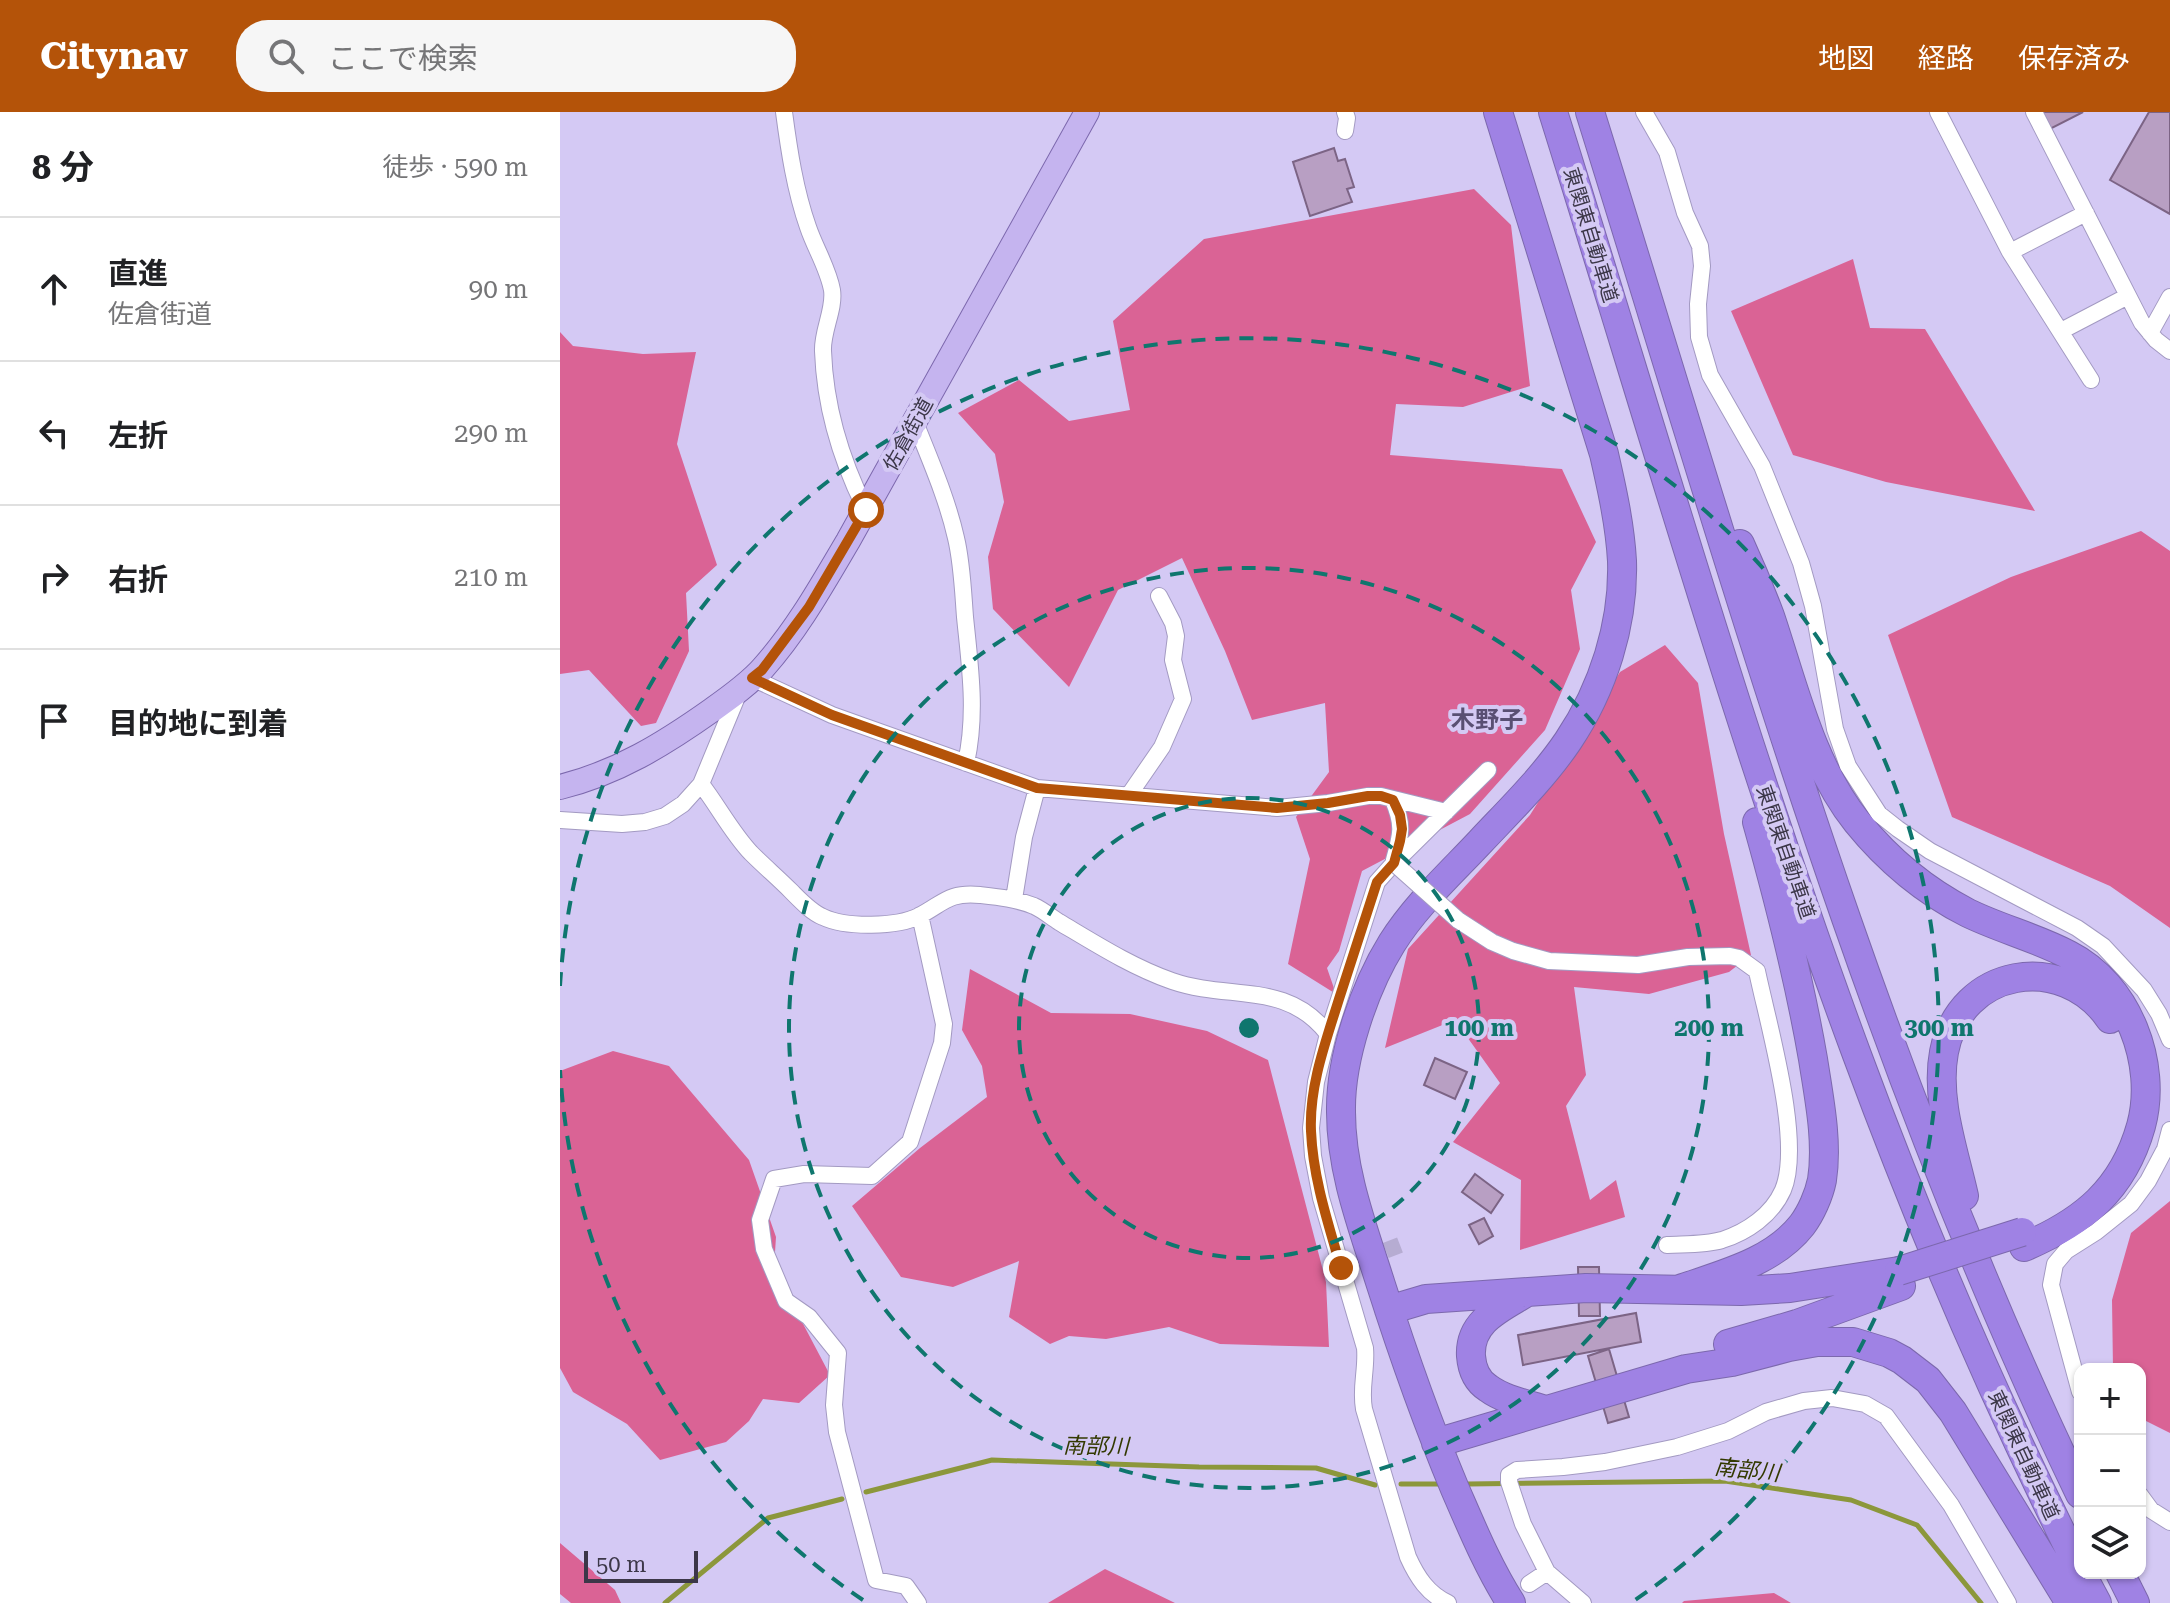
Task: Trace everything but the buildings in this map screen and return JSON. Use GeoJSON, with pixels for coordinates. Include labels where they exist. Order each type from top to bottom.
{"type":"FeatureCollection","features":[{"type":"Feature","properties":{"kind":"highway"},"geometry":{"type":"LineString","coordinates":[[1498,112],[1604,454],[1616,508],[1622,562],[1619,611],[1608,659],[1588,707],[1567,743],[1535,783],[1417,909],[1392,942],[1364,1001],[1345,1071],[1341,1110],[1342,1145],[1350,1186],[1436,1443],[1480,1548],[1520,1593]]}},
{"type":"Feature","properties":{"kind":"highway","name":"東関東自動車道"},"geometry":{"type":"LineString","coordinates":[[1553,112],[1655,450],[1762,782],[1857,1055],[1955,1301],[2021,1450],[2074,1558]]}},
{"type":"Feature","properties":{"kind":"highway","name":"東関東自動車道"},"geometry":{"type":"LineString","coordinates":[[1590,112],[1794,770],[1848,927],[1941,1177],[2074,1481]]}},
{"type":"Feature","properties":{"kind":"highway"},"geometry":{"type":"LineString","coordinates":[[1682,411],[1770,615],[1797,703],[1814,745],[1839,796],[1855,820],[1884,853],[1945,899],[1969,913],[2071,955],[2092,972],[2116,997],[2139,1043],[2147,1095],[2128,1163],[2113,1186],[2080,1218],[2047,1237],[2023,1239],[1900,1279],[1797,1324],[1731,1342],[1686,1369]]}},
{"type":"Feature","properties":{"kind":"highway"},"geometry":{"type":"LineString","coordinates":[[1655,450],[1800,985],[1819,1094],[1824,1161],[1814,1204],[1804,1223],[1786,1242],[1759,1259],[1680,1289]]}},
{"type":"Feature","properties":{"kind":"highway"},"geometry":{"type":"LineString","coordinates":[[2023,1239],[2092,1186],[2104,1171],[2120,1142],[2132,1091],[2129,1066],[2120,1038],[2103,1008],[2083,990],[2072,985],[2031,976],[1997,983],[1965,1007],[1949,1034],[1942,1072],[1946,1118],[1967,1212],[2026,1376]]}},
{"type":"Feature","properties":{"kind":"highway"},"geometry":{"type":"LineString","coordinates":[[1389,1310],[1426,1299],[1586,1288],[1741,1291],[1900,1279]]}},
{"type":"Feature","properties":{"kind":"highway"},"geometry":{"type":"LineString","coordinates":[[1528,1292],[1492,1313],[1479,1325],[1471,1343],[1472,1363],[1475,1373],[1486,1387],[1504,1397],[1546,1410]]}},
{"type":"Feature","properties":{"kind":"highway"},"geometry":{"type":"LineString","coordinates":[[1436,1443],[1686,1369],[1732,1362],[1789,1347],[1835,1340],[1853,1342],[1902,1360],[1928,1380],[1953,1412],[2070,1603]]}},
{"type":"Feature","properties":{"kind":"highway","name":"東関東自動車道"},"geometry":{"type":"LineString","coordinates":[[2085,1579],[2097,1603]]}},
{"type":"Feature","properties":{"kind":"highway"},"geometry":{"type":"LineString","coordinates":[[2123,1579],[2135,1603]]}},
{"type":"Feature","properties":{"kind":"main road","name":"佐倉街道"},"geometry":{"type":"LineString","coordinates":[[560,787],[655,749],[762,670],[809,607],[866,510],[1087,112]]}},
{"type":"Feature","properties":{"kind":"street"},"geometry":{"type":"LineString","coordinates":[[784,112],[807,224],[833,295],[823,347],[835,434],[849,477],[866,510]]}},
{"type":"Feature","properties":{"kind":"street"},"geometry":{"type":"LineString","coordinates":[[1345,112],[1345,131]]}},
{"type":"Feature","properties":{"kind":"street"},"geometry":{"type":"LineString","coordinates":[[1644,112],[1667,152],[1685,213],[1700,246],[1699,337],[1710,375],[1762,466],[1801,563],[1813,606],[1835,729],[1848,766],[1879,814],[1898,829],[1930,851],[2077,928],[2103,946],[2144,990],[2170,1040]]}},
{"type":"Feature","properties":{"kind":"street"},"geometry":{"type":"LineString","coordinates":[[1938,112],[2010,252],[2091,380]]}},
{"type":"Feature","properties":{"kind":"street"},"geometry":{"type":"LineString","coordinates":[[2034,112],[2142,323],[2170,351]]}},
{"type":"Feature","properties":{"kind":"street"},"geometry":{"type":"LineString","coordinates":[[2010,252],[2086,213]]}},
{"type":"Feature","properties":{"kind":"street"},"geometry":{"type":"LineString","coordinates":[[2061,331],[2128,296]]}},
{"type":"Feature","properties":{"kind":"street"},"geometry":{"type":"LineString","coordinates":[[2150,333],[2170,297]]}},
{"type":"Feature","properties":{"kind":"street"},"geometry":{"type":"LineString","coordinates":[[915,422],[956,538],[973,713],[966,763]]}},
{"type":"Feature","properties":{"kind":"street"},"geometry":{"type":"LineString","coordinates":[[1129,795],[1162,747],[1183,699],[1173,660],[1176,636],[1173,623],[1159,596]]}},
{"type":"Feature","properties":{"kind":"street"},"geometry":{"type":"LineString","coordinates":[[560,820],[622,824],[645,822],[665,816],[683,804],[701,784],[747,682],[1037,788],[1277,808],[1381,796],[1446,812]]}},
{"type":"Feature","properties":{"kind":"street"},"geometry":{"type":"LineString","coordinates":[[1448,1603],[1427,1588],[1408,1557],[1364,1409],[1361,1393],[1365,1348],[1321,1198],[1311,1128],[1316,1082],[1328,1034],[1377,882],[1488,770]]}},
{"type":"Feature","properties":{"kind":"street"},"geometry":{"type":"LineString","coordinates":[[701,784],[749,851],[821,917],[839,923],[871,924],[907,920],[957,896],[1014,899],[1035,907],[1141,969],[1196,987],[1289,1002],[1315,1018],[1328,1034]]}},
{"type":"Feature","properties":{"kind":"street"},"geometry":{"type":"LineString","coordinates":[[1014,899],[1024,837],[1037,788]]}},
{"type":"Feature","properties":{"kind":"street"},"geometry":{"type":"LineString","coordinates":[[1393,800],[1402,829],[1394,863]]}},
{"type":"Feature","properties":{"kind":"street"},"geometry":{"type":"LineString","coordinates":[[1394,863],[1458,920],[1492,942],[1513,951],[1549,961],[1638,965],[1688,957],[1730,956],[1739,958],[1757,971],[1784,1099],[1789,1144],[1783,1189],[1762,1218],[1741,1232],[1721,1240],[1667,1245]]}},
{"type":"Feature","properties":{"kind":"street"},"geometry":{"type":"LineString","coordinates":[[918,1603],[906,1586],[876,1580],[837,1432],[834,1405],[838,1353],[809,1317],[786,1301],[764,1249],[760,1220],[774,1179],[804,1174],[872,1176],[910,1142],[942,1043],[944,1024],[920,915]]}},
{"type":"Feature","properties":{"kind":"street"},"geometry":{"type":"LineString","coordinates":[[2074,1370],[2051,1285],[2055,1264],[2066,1251],[2131,1204],[2165,1149],[2170,1130]]}},
{"type":"Feature","properties":{"kind":"street"},"geometry":{"type":"LineString","coordinates":[[1583,1603],[1547,1572],[1523,1524],[1509,1475],[1517,1470],[1605,1462],[1677,1447],[1728,1431],[1766,1412],[1804,1401],[1832,1398],[1865,1404],[1886,1416],[1951,1505],[2008,1603]]}},
{"type":"Feature","properties":{"kind":"street"},"geometry":{"type":"LineString","coordinates":[[2146,1503],[2170,1522]]}},
{"type":"Feature","properties":{"kind":"street"},"geometry":{"type":"LineString","coordinates":[[1520,1593],[1547,1572]]}},
{"type":"Feature","properties":{"kind":"shaded area"},"geometry":{"type":"Polygon","coordinates":[[[1474,189],[1511,225],[1530,386],[1463,407],[1396,404],[1390,455],[1562,469],[1596,542],[1571,590],[1580,649],[1545,730],[1470,814],[1362,871],[1339,951],[1327,968],[1336,994],[1288,964],[1310,859],[1296,817],[1329,772],[1325,703],[1252,720],[1225,651],[1182,558],[1118,590],[1069,687],[993,609],[988,557],[1004,502],[995,454],[958,413],[1019,380],[1069,421],[1130,410],[1113,321],[1204,239],[1474,189]]]}},
{"type":"Feature","properties":{"kind":"shaded area"},"geometry":{"type":"Polygon","coordinates":[[[1853,259],[1870,328],[1925,329],[2035,511],[1886,482],[1793,455],[1731,311],[1853,259]]]}},
{"type":"Feature","properties":{"kind":"shaded area"},"geometry":{"type":"Polygon","coordinates":[[[560,332],[573,346],[643,354],[696,352],[677,444],[717,565],[686,593],[689,651],[656,723],[641,726],[589,670],[560,674],[560,332]]]}},
{"type":"Feature","properties":{"kind":"shaded area"},"geometry":{"type":"Polygon","coordinates":[[[2141,531],[2170,551],[2170,928],[2110,886],[1952,817],[1888,635],[2011,577],[2141,531]]]}},
{"type":"Feature","properties":{"kind":"shaded area"},"geometry":{"type":"Polygon","coordinates":[[[1665,645],[1698,683],[1724,834],[1751,955],[1729,972],[1649,994],[1574,987],[1586,1075],[1566,1106],[1590,1200],[1616,1180],[1625,1217],[1520,1250],[1521,1180],[1453,1142],[1500,1083],[1455,1020],[1385,1048],[1408,949],[1530,815],[1620,672],[1665,645]]]}},
{"type":"Feature","properties":{"kind":"shaded area"},"geometry":{"type":"Polygon","coordinates":[[[970,969],[1051,1013],[1130,1014],[1207,1031],[1268,1060],[1326,1282],[1329,1347],[1220,1344],[1169,1327],[1106,1339],[1069,1336],[1050,1344],[1009,1317],[1019,1261],[953,1287],[901,1277],[852,1206],[920,1148],[987,1097],[982,1066],[962,1030],[970,969]]]}},
{"type":"Feature","properties":{"kind":"shaded area"},"geometry":{"type":"Polygon","coordinates":[[[613,1051],[669,1066],[749,1160],[776,1237],[773,1283],[801,1320],[830,1375],[799,1403],[763,1399],[749,1421],[726,1442],[660,1460],[627,1424],[573,1392],[560,1368],[560,1071],[613,1051]]]}},
{"type":"Feature","properties":{"kind":"shaded area"},"geometry":{"type":"Polygon","coordinates":[[[2170,1201],[2170,1433],[2146,1421],[2146,1363],[2113,1363],[2112,1300],[2131,1233],[2170,1201]]]}},
{"type":"Feature","properties":{"kind":"shaded area"},"geometry":{"type":"Polygon","coordinates":[[[560,1543],[615,1590],[621,1603],[571,1603],[560,1594],[560,1543]]]}},
{"type":"Feature","properties":{"kind":"shaded area"},"geometry":{"type":"Polygon","coordinates":[[[1105,1569],[1175,1603],[1048,1603],[1105,1569]]]}},
{"type":"Feature","properties":{"kind":"shaded area"},"geometry":{"type":"Polygon","coordinates":[[[1774,1593],[1791,1603],[1682,1603],[1684,1601],[1774,1593]]]}},
{"type":"Feature","properties":{"kind":"waterway","name":"南部川"},"geometry":{"type":"LineString","coordinates":[[866,1492],[992,1460],[1316,1468],[1375,1485]]}},
{"type":"Feature","properties":{"kind":"waterway","name":"南部川"},"geometry":{"type":"LineString","coordinates":[[1468,1484],[1725,1481],[1851,1500],[1917,1525],[1981,1603]]}},
{"type":"Feature","properties":{"kind":"waterway","name":"南部川"},"geometry":{"type":"LineString","coordinates":[[1401,1484],[1439,1484]]}},
{"type":"Feature","properties":{"kind":"waterway","name":"南部川"},"geometry":{"type":"LineString","coordinates":[[665,1603],[768,1518],[842,1499]]}},
{"type":"Feature","properties":{"kind":"tunnel"},"geometry":{"type":"LineString","coordinates":[[1341,1268],[1400,1245]]}},
{"type":"Feature","properties":{"kind":"district","name":"木野子"},"geometry":{"type":"Point","coordinates":[1487,720]}},
{"type":"Feature","properties":{"kind":"route"},"geometry":{"type":"LineString","coordinates":[[866,510],[809,607],[762,670],[752,678],[832,715],[1037,788],[1277,808],[1368,796],[1393,800],[1400,815],[1400,841],[1394,863],[1377,882],[1328,1034],[1313,1105],[1313,1156],[1321,1198],[1341,1268]]}}]}
